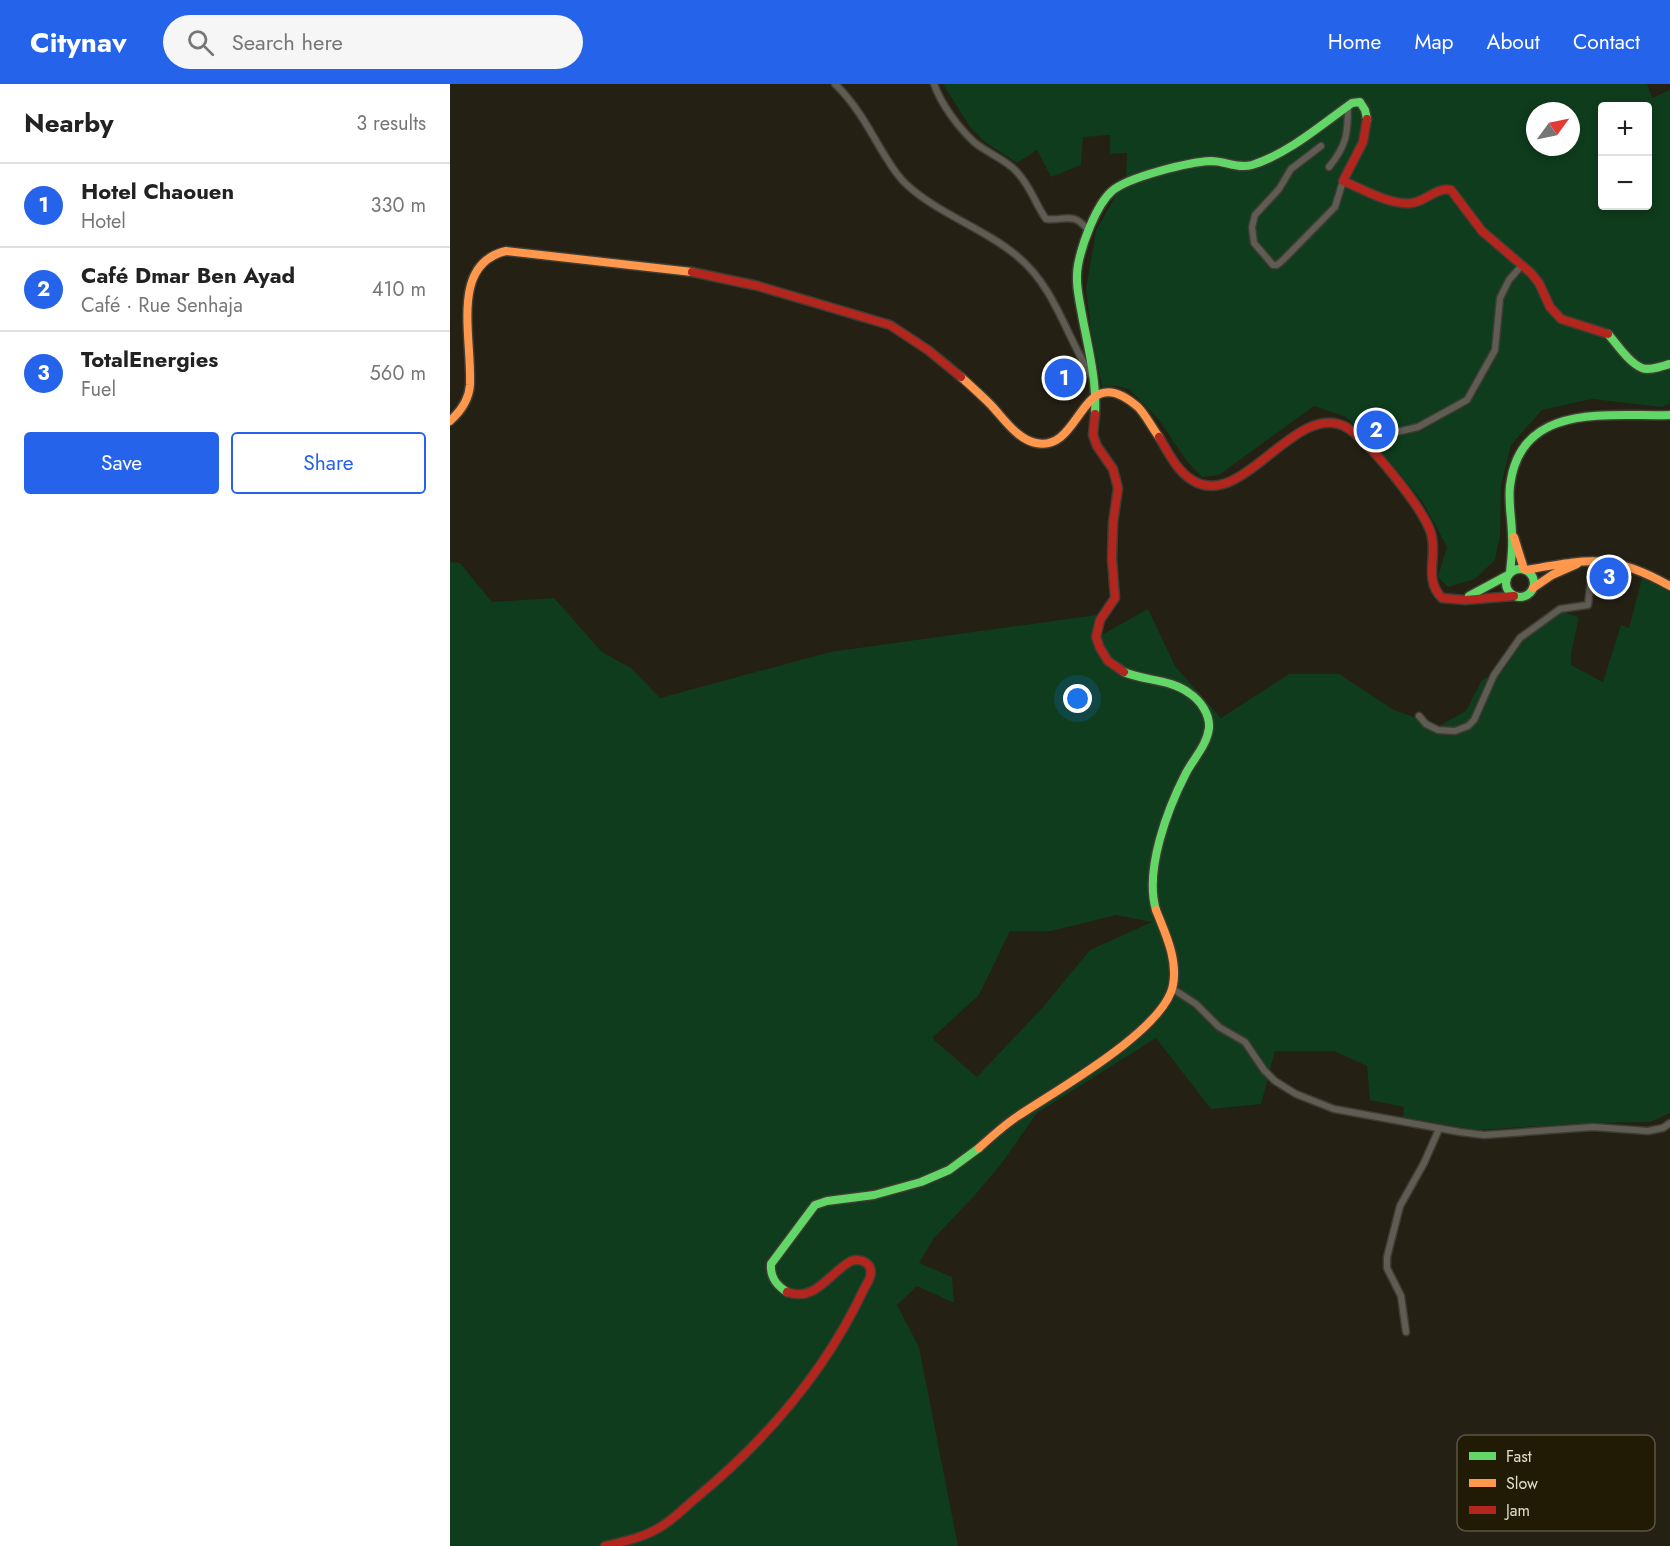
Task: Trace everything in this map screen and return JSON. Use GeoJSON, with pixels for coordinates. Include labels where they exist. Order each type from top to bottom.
{"type":"FeatureCollection","features":[{"type":"Feature","properties":{"kind":"street"},"geometry":{"type":"LineString","coordinates":[[835,84],[855,106],[895,172],[906,184],[927,200],[1017,255],[1033,272],[1064,319],[1079,357],[1091,375]]}},
{"type":"Feature","properties":{"kind":"street"},"geometry":{"type":"LineString","coordinates":[[933,84],[937,94],[973,141],[1015,169],[1031,189],[1046,219],[1079,220],[1088,230]]}},
{"type":"Feature","properties":{"kind":"street"},"geometry":{"type":"LineString","coordinates":[[605,1546],[637,1538],[660,1527],[718,1480],[771,1427],[849,1322],[870,1277],[871,1270],[861,1260],[857,1259],[841,1266],[811,1294],[796,1296],[781,1288],[772,1279],[771,1264],[815,1204],[826,1200],[862,1197],[898,1189],[940,1175],[955,1167],[970,1158],[1003,1126],[1061,1090],[1151,1021],[1166,1004],[1173,989],[1174,972],[1165,932],[1155,908],[1153,887],[1158,849],[1188,769],[1206,737],[1208,721],[1204,709],[1189,692],[1167,683],[1126,674],[1113,666],[1099,648],[1097,626],[1115,598],[1112,541],[1118,488],[1113,469],[1097,446],[1093,435],[1096,394],[1077,286],[1078,266],[1088,230],[1108,195],[1114,189],[1160,171],[1202,162],[1214,161],[1242,167],[1266,160],[1306,136],[1347,105],[1356,101],[1363,104],[1366,122],[1360,150],[1343,181],[1332,210],[1277,265],[1273,265],[1254,243],[1252,227],[1255,215],[1279,189],[1291,169],[1321,146]]}},
{"type":"Feature","properties":{"kind":"street"},"geometry":{"type":"LineString","coordinates":[[1329,167],[1346,140],[1347,105]]}},
{"type":"Feature","properties":{"kind":"street"},"geometry":{"type":"LineString","coordinates":[[1343,181],[1405,203],[1419,201],[1440,189],[1451,190],[1482,231],[1522,265],[1539,283],[1550,308],[1561,319],[1608,334],[1641,368],[1650,369],[1670,364]]}},
{"type":"Feature","properties":{"kind":"street"},"geometry":{"type":"LineString","coordinates":[[450,421],[462,408],[470,386],[462,291],[466,277],[481,258],[491,253],[506,251],[703,273],[758,286],[880,321],[903,332],[988,402],[1023,437],[1041,444],[1060,440],[1069,431],[1083,407],[1096,394],[1114,394],[1131,402],[1146,417],[1187,476],[1201,485],[1212,487],[1233,480],[1301,432],[1318,424],[1346,428],[1368,446],[1425,520],[1432,534],[1434,554],[1431,583],[1434,590],[1445,600],[1527,595],[1552,575],[1583,562]]}},
{"type":"Feature","properties":{"kind":"street"},"geometry":{"type":"LineString","coordinates":[[1368,446],[1388,434],[1418,427],[1467,400],[1495,350],[1502,292],[1522,265]]}},
{"type":"Feature","properties":{"kind":"street"},"geometry":{"type":"LineString","coordinates":[[1514,596],[1506,587],[1512,534],[1509,494],[1513,470],[1520,451],[1536,432],[1558,421],[1578,416],[1670,415]]}},
{"type":"Feature","properties":{"kind":"street"},"geometry":{"type":"LineString","coordinates":[[1512,534],[1525,570],[1533,578],[1533,588]]}},
{"type":"Feature","properties":{"kind":"street"},"geometry":{"type":"LineString","coordinates":[[1463,599],[1514,570],[1593,560],[1632,569],[1670,586]]}},
{"type":"Feature","properties":{"kind":"street"},"geometry":{"type":"LineString","coordinates":[[1419,716],[1426,724],[1438,730],[1455,731],[1468,726],[1474,720],[1494,675],[1520,638],[1560,609],[1588,605],[1593,560]]}},
{"type":"Feature","properties":{"kind":"street"},"geometry":{"type":"LineString","coordinates":[[1173,989],[1196,1004],[1219,1027],[1245,1042],[1270,1076],[1296,1094],[1334,1109],[1484,1135],[1593,1127],[1648,1131],[1670,1124]]}},
{"type":"Feature","properties":{"kind":"street"},"geometry":{"type":"LineString","coordinates":[[1406,1332],[1401,1296],[1387,1268],[1388,1257],[1400,1206],[1424,1163],[1439,1129]]}},
{"type":"Feature","properties":{"kind":"green space"},"geometry":{"type":"Polygon","coordinates":[[[943,84],[1647,84],[1652,98],[1670,90],[1670,403],[1662,407],[1592,399],[1542,410],[1511,445],[1501,486],[1500,536],[1495,560],[1475,579],[1448,587],[1438,577],[1447,547],[1424,504],[1393,465],[1346,417],[1314,406],[1219,475],[1202,477],[1186,460],[1159,420],[1129,389],[1117,386],[1102,387],[1091,331],[1086,289],[1096,230],[1126,178],[1127,153],[1110,154],[1110,135],[1083,137],[1081,165],[1051,177],[1037,150],[1017,163],[985,142],[970,127],[943,84]]]}},
{"type":"Feature","properties":{"kind":"green space"},"geometry":{"type":"Polygon","coordinates":[[[450,562],[460,563],[492,602],[554,598],[602,652],[631,668],[660,698],[830,652],[1096,615],[1094,639],[1148,609],[1175,666],[1221,718],[1289,674],[1339,674],[1394,710],[1439,726],[1466,711],[1482,680],[1504,669],[1521,638],[1563,612],[1579,617],[1571,654],[1571,665],[1603,682],[1621,625],[1629,628],[1643,575],[1670,591],[1670,1113],[1650,1122],[1588,1123],[1477,1130],[1403,1117],[1404,1107],[1370,1100],[1367,1066],[1334,1051],[1275,1051],[1261,1104],[1211,1109],[1156,1038],[1037,1113],[1002,1163],[934,1238],[919,1263],[952,1277],[954,1303],[917,1286],[897,1305],[919,1347],[958,1546],[450,1546],[450,562]],[[1116,915],[1051,931],[1010,931],[979,995],[933,1037],[934,1040],[977,1077],[1043,1007],[1090,950],[1152,922],[1116,915]]]}},
{"type":"Feature","properties":{"kind":"traffic: fast"},"geometry":{"type":"LineString","coordinates":[[1095,414],[1093,377],[1077,284],[1077,271],[1086,236],[1106,197],[1112,191],[1131,181],[1174,167],[1211,161],[1252,165],[1278,154],[1304,138],[1352,103],[1360,102],[1367,119]]}},
{"type":"Feature","properties":{"kind":"traffic: fast"},"geometry":{"type":"LineString","coordinates":[[1608,334],[1637,366],[1652,369],[1670,364]]}},
{"type":"Feature","properties":{"kind":"traffic: fast"},"geometry":{"type":"LineString","coordinates":[[1510,573],[1512,546],[1510,486],[1517,459],[1530,439],[1549,427],[1570,419],[1595,416],[1670,415]]}},
{"type":"Feature","properties":{"kind":"traffic: fast"},"geometry":{"type":"LineString","coordinates":[[1520,569],[1530,573],[1534,583],[1530,593],[1520,597],[1510,593],[1506,583],[1510,573],[1520,569]]}},
{"type":"Feature","properties":{"kind":"traffic: fast"},"geometry":{"type":"LineString","coordinates":[[1469,596],[1508,575]]}},
{"type":"Feature","properties":{"kind":"traffic: fast"},"geometry":{"type":"LineString","coordinates":[[1124,672],[1182,688],[1200,703],[1209,723],[1206,740],[1186,773],[1165,821],[1155,858],[1153,877],[1156,910]]}},
{"type":"Feature","properties":{"kind":"traffic: fast"},"geometry":{"type":"LineString","coordinates":[[787,1292],[774,1280],[771,1264],[815,1205],[827,1201],[874,1195],[921,1182],[949,1170],[979,1148]]}},
{"type":"Feature","properties":{"kind":"traffic: slow"},"geometry":{"type":"LineString","coordinates":[[450,421],[468,395],[470,385],[468,304],[471,286],[477,271],[488,258],[506,251],[692,272]]}},
{"type":"Feature","properties":{"kind":"traffic: slow"},"geometry":{"type":"LineString","coordinates":[[961,377],[1017,433],[1029,441],[1051,442],[1064,434],[1093,399],[1104,393],[1119,394],[1138,407],[1159,437]]}},
{"type":"Feature","properties":{"kind":"traffic: slow"},"geometry":{"type":"LineString","coordinates":[[1514,537],[1524,569]]}},
{"type":"Feature","properties":{"kind":"traffic: slow"},"geometry":{"type":"LineString","coordinates":[[1526,570],[1567,563],[1600,562],[1632,568],[1670,586]]}},
{"type":"Feature","properties":{"kind":"traffic: slow"},"geometry":{"type":"LineString","coordinates":[[1533,588],[1552,575],[1577,564]]}},
{"type":"Feature","properties":{"kind":"traffic: slow"},"geometry":{"type":"LineString","coordinates":[[979,1148],[1013,1120],[1130,1040],[1151,1021],[1166,1003],[1173,985],[1174,966],[1170,946],[1156,910]]}},
{"type":"Feature","properties":{"kind":"traffic: jam"},"geometry":{"type":"LineString","coordinates":[[1367,119],[1363,142],[1343,181],[1376,196],[1403,203],[1416,202],[1440,191],[1451,190],[1482,231],[1531,273],[1539,283],[1550,307],[1561,319],[1608,334]]}},
{"type":"Feature","properties":{"kind":"traffic: jam"},"geometry":{"type":"LineString","coordinates":[[692,272],[758,286],[890,325],[928,350],[961,377]]}},
{"type":"Feature","properties":{"kind":"traffic: jam"},"geometry":{"type":"LineString","coordinates":[[1095,414],[1093,435],[1097,446],[1113,469],[1118,488],[1113,523],[1112,559],[1115,598],[1100,620],[1096,637],[1108,661],[1124,672]]}},
{"type":"Feature","properties":{"kind":"traffic: jam"},"geometry":{"type":"LineString","coordinates":[[1159,437],[1182,472],[1192,480],[1211,486],[1230,481],[1249,470],[1307,428],[1327,423],[1346,427],[1356,434],[1380,460],[1406,492],[1426,522],[1433,542],[1433,583],[1442,598],[1465,600],[1514,596]]}},
{"type":"Feature","properties":{"kind":"traffic: jam"},"geometry":{"type":"LineString","coordinates":[[605,1546],[645,1535],[668,1522],[746,1453],[792,1402],[831,1348],[869,1280],[870,1268],[862,1261],[851,1261],[814,1290],[797,1294],[787,1292]]}},
{"type":"Feature","properties":{"kind":"place","name":"Hotel Chaouen"},"geometry":{"type":"Point","coordinates":[1064,378]}},
{"type":"Feature","properties":{"kind":"place","name":"Café Dmar Ben Ayad"},"geometry":{"type":"Point","coordinates":[1376,430]}},
{"type":"Feature","properties":{"kind":"place","name":"TotalEnergies"},"geometry":{"type":"Point","coordinates":[1609,577]}}]}
